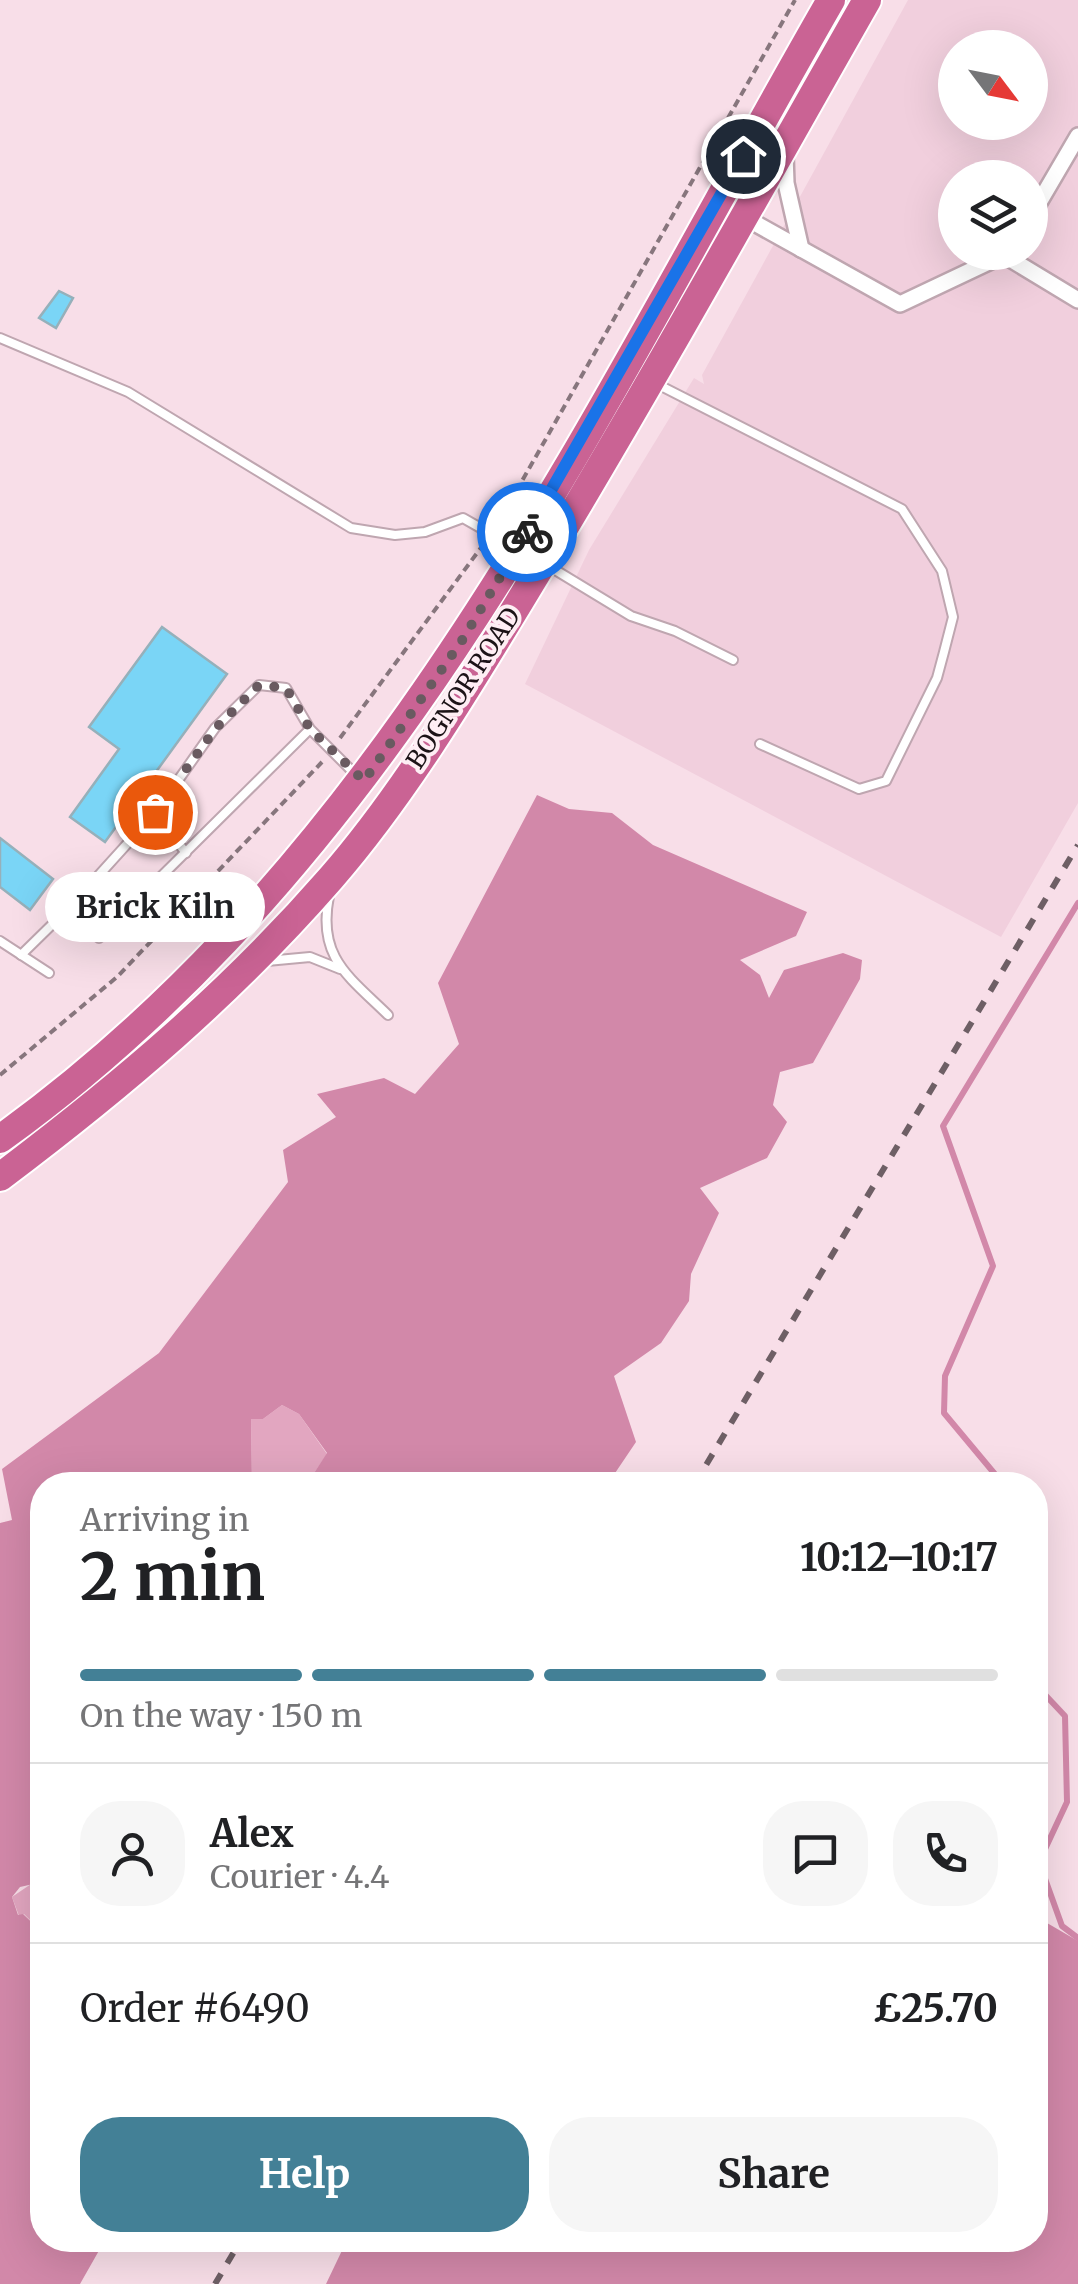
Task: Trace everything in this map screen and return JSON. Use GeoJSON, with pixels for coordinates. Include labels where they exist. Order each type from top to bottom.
{"type":"FeatureCollection","features":[{"type":"Feature","properties":{"kind":"highway","name":"BOGNOR ROAD"},"geometry":{"type":"LineString","coordinates":[[0,1139],[157,1012],[251,918],[364,781],[463,639],[518,549],[831,0]]}},
{"type":"Feature","properties":{"kind":"highway","name":"BOGNOR ROAD"},"geometry":{"type":"LineString","coordinates":[[0,1176],[185,1030],[332,876],[488,656],[868,0]]}},
{"type":"Feature","properties":{"kind":"street"},"geometry":{"type":"LineString","coordinates":[[1048,187],[1078,136]]}},
{"type":"Feature","properties":{"kind":"street"},"geometry":{"type":"LineString","coordinates":[[785,145],[786,183],[801,249]]}},
{"type":"Feature","properties":{"kind":"street"},"geometry":{"type":"LineString","coordinates":[[717,202],[900,304],[975,270]]}},
{"type":"Feature","properties":{"kind":"street"},"geometry":{"type":"LineString","coordinates":[[1031,270],[1078,300]]}},
{"type":"Feature","properties":{"kind":"lane"},"geometry":{"type":"LineString","coordinates":[[0,338],[128,392],[351,528],[395,535],[425,532],[463,518],[518,549]]}},
{"type":"Feature","properties":{"kind":"lane"},"geometry":{"type":"LineString","coordinates":[[650,381],[902,509],[942,570],[950,594],[952,617],[937,678],[886,781],[859,789],[760,744]]}},
{"type":"Feature","properties":{"kind":"lane"},"geometry":{"type":"LineString","coordinates":[[544,562],[631,616],[675,631],[733,660]]}},
{"type":"Feature","properties":{"kind":"lane"},"geometry":{"type":"LineString","coordinates":[[21,955],[155,812],[216,728],[259,685],[286,688],[310,729],[364,781]]}},
{"type":"Feature","properties":{"kind":"lane"},"geometry":{"type":"LineString","coordinates":[[70,906],[99,938],[310,729]]}},
{"type":"Feature","properties":{"kind":"lane"},"geometry":{"type":"LineString","coordinates":[[155,812],[186,853]]}},
{"type":"Feature","properties":{"kind":"lane"},"geometry":{"type":"LineString","coordinates":[[332,876],[324,922],[328,946],[340,968],[388,1015]]}},
{"type":"Feature","properties":{"kind":"lane"},"geometry":{"type":"LineString","coordinates":[[0,941],[49,973]]}},
{"type":"Feature","properties":{"kind":"lane"},"geometry":{"type":"LineString","coordinates":[[249,965],[283,956],[310,957],[340,968]]}},
{"type":"Feature","properties":{"kind":"path"},"geometry":{"type":"LineString","coordinates":[[0,1075],[117,977],[278,812],[330,752],[491,534],[794,0]]}},
{"type":"Feature","properties":{"kind":"shaded area"},"geometry":{"type":"Polygon","coordinates":[[[908,0],[1078,0],[1078,803],[1001,937],[525,684],[589,550],[694,378],[704,384],[702,375],[908,0]]]}},
{"type":"Feature","properties":{"kind":"shaded area"},"geometry":{"type":"Polygon","coordinates":[[[537,795],[569,809],[612,813],[653,845],[807,912],[796,936],[740,960],[760,975],[769,998],[784,970],[843,953],[862,960],[860,979],[813,1063],[780,1072],[773,1105],[787,1122],[767,1158],[700,1188],[719,1213],[691,1274],[689,1301],[661,1343],[614,1376],[636,1442],[616,1472],[315,1472],[327,1453],[299,1414],[282,1405],[263,1419],[251,1419],[252,1472],[30,1472],[30,1885],[20,1887],[12,1897],[18,1915],[23,1914],[30,1921],[30,2252],[98,2252],[80,2284],[0,2284],[0,1523],[12,1520],[2,1469],[159,1353],[288,1182],[283,1150],[336,1117],[317,1094],[384,1078],[415,1094],[459,1044],[438,983],[537,795]]]}},
{"type":"Feature","properties":{"kind":"shaded area"},"geometry":{"type":"Polygon","coordinates":[[[282,1405],[299,1414],[327,1454],[315,1472],[252,1472],[251,1418],[263,1419],[282,1405]]]}},
{"type":"Feature","properties":{"kind":"shaded area"},"geometry":{"type":"Polygon","coordinates":[[[30,1885],[30,1920],[24,1914],[19,1916],[12,1897],[30,1885]]]}},
{"type":"Feature","properties":{"kind":"shaded area"},"geometry":{"type":"Polygon","coordinates":[[[1048,1924],[1078,1941],[1078,2284],[326,2284],[341,2252],[1048,2252],[1048,1924]]]}},
{"type":"Feature","properties":{"kind":"building"},"geometry":{"type":"Polygon","coordinates":[[[59,291],[73,298],[56,328],[39,318],[59,291]]]}},
{"type":"Feature","properties":{"kind":"building"},"geometry":{"type":"Polygon","coordinates":[[[162,627],[227,674],[105,842],[70,817],[119,749],[89,727],[162,627]]]}},
{"type":"Feature","properties":{"kind":"building"},"geometry":{"type":"Polygon","coordinates":[[[0,838],[53,879],[30,910],[0,887],[0,838]]]}},
{"type":"Feature","properties":{"kind":"waterway"},"geometry":{"type":"LineString","coordinates":[[993,1472],[944,1413],[945,1376],[993,1266],[943,1126],[1078,903]]}},
{"type":"Feature","properties":{"kind":"waterway"},"geometry":{"type":"LineString","coordinates":[[1048,1698],[1065,1716],[1067,1802],[1048,1843]]}},
{"type":"Feature","properties":{"kind":"waterway"},"geometry":{"type":"LineString","coordinates":[[1048,1887],[1062,1926],[1078,1938]]}},
{"type":"Feature","properties":{"kind":"railway"},"geometry":{"type":"LineString","coordinates":[[702,1472],[1078,845]]}},
{"type":"Feature","properties":{"kind":"railway"},"geometry":{"type":"LineString","coordinates":[[215,2284],[234,2252]]}},
{"type":"Feature","properties":{"kind":"way so far"},"geometry":{"type":"LineString","coordinates":[[155,812],[216,728],[259,685],[286,688],[310,729],[364,781],[463,639],[527,532]]}},
{"type":"Feature","properties":{"kind":"place","name":"Brick Kiln"},"geometry":{"type":"Point","coordinates":[155,812]}},
{"type":"Feature","properties":{"kind":"route"},"geometry":{"type":"LineString","coordinates":[[527,532],[743,156]]}}]}
